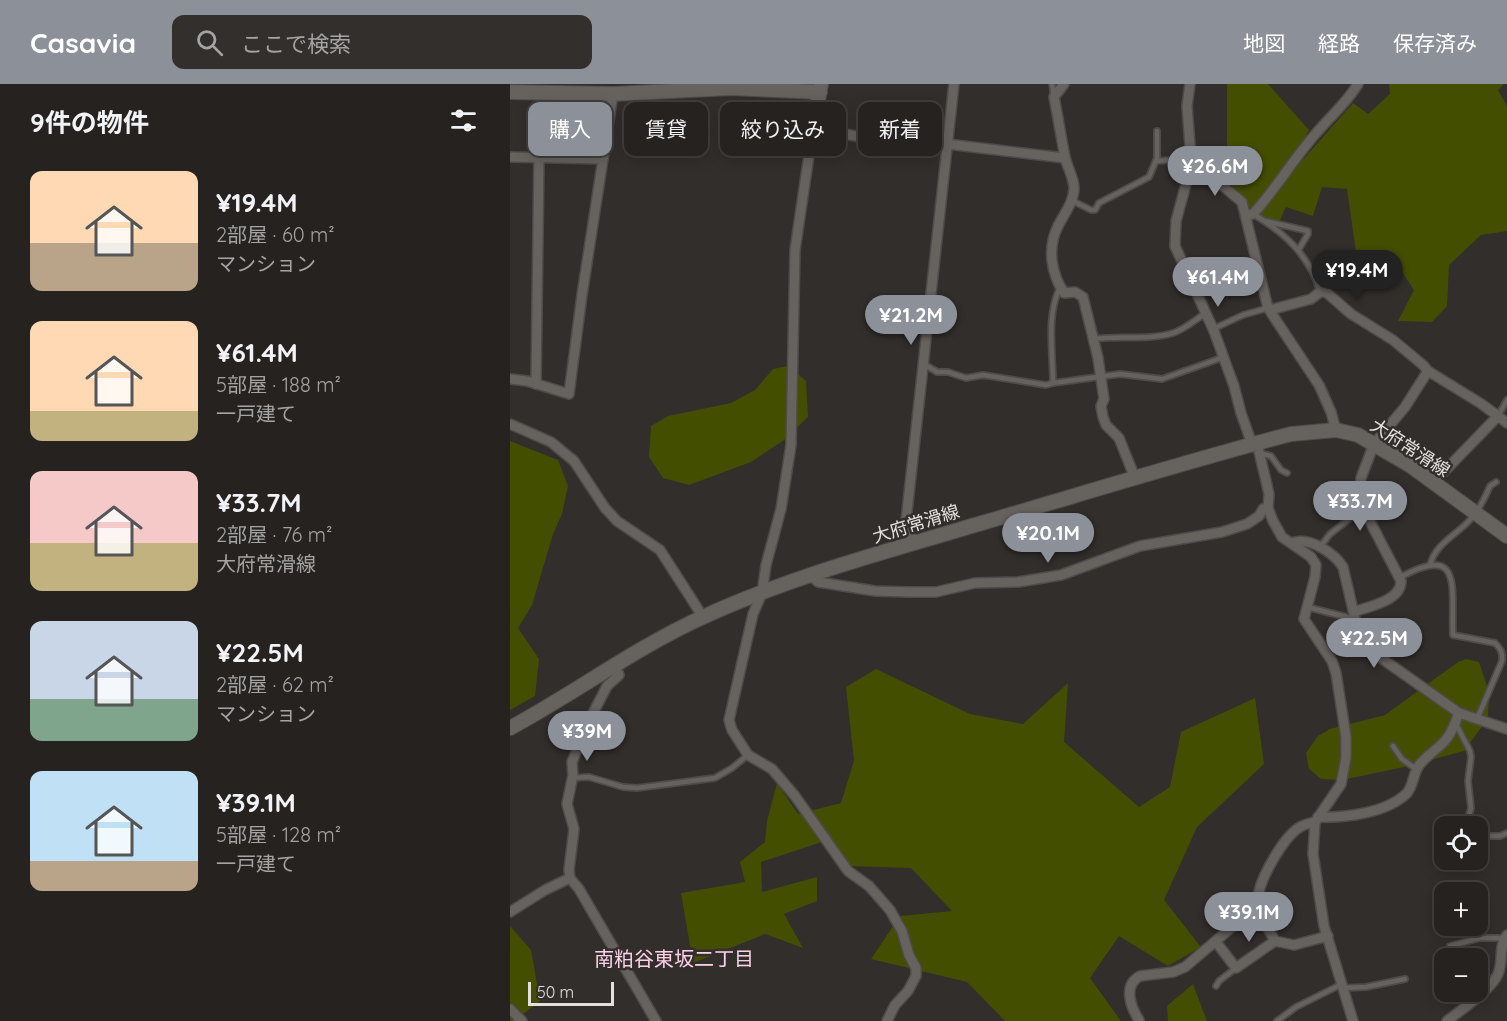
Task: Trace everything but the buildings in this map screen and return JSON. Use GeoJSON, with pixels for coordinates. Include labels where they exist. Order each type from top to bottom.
{"type":"FeatureCollection","features":[{"type":"Feature","properties":{"kind":"main road"},"geometry":{"type":"LineString","coordinates":[[510,92],[613,94],[655,88],[821,88]]}},
{"type":"Feature","properties":{"kind":"main road","name":"大府常滑線"},"geometry":{"type":"LineString","coordinates":[[510,728],[661,637],[762,592],[811,574],[913,543],[1134,478],[1256,447],[1292,434],[1336,430],[1358,435],[1433,483],[1507,536]]}},
{"type":"Feature","properties":{"kind":"street"},"geometry":{"type":"LineString","coordinates":[[913,543],[906,521],[954,84]]}},
{"type":"Feature","properties":{"kind":"street"},"geometry":{"type":"LineString","coordinates":[[1064,84],[1054,97],[1065,158],[1074,188],[1071,200],[1057,229],[1052,247],[1052,262],[1064,293],[1075,292],[1083,297],[1101,378],[1104,399],[1101,406],[1102,417],[1106,425],[1119,438],[1134,478]]}},
{"type":"Feature","properties":{"kind":"street"},"geometry":{"type":"LineString","coordinates":[[1190,84],[1187,106],[1191,159],[1176,221],[1175,246],[1224,357],[1256,447],[1269,494],[1268,507],[1277,530],[1282,537],[1311,557],[1316,565],[1316,577],[1304,618],[1332,661],[1336,673],[1346,737],[1346,758],[1341,784],[1317,819],[1314,854],[1328,936],[1353,1021]]}},
{"type":"Feature","properties":{"kind":"street"},"geometry":{"type":"LineString","coordinates":[[1250,214],[1272,193],[1318,131],[1342,107],[1358,84]]}},
{"type":"Feature","properties":{"kind":"street"},"geometry":{"type":"LineString","coordinates":[[510,379],[527,381],[569,394],[613,94]]}},
{"type":"Feature","properties":{"kind":"street"},"geometry":{"type":"LineString","coordinates":[[846,134],[898,144],[947,144],[1065,158]]}},
{"type":"Feature","properties":{"kind":"street"},"geometry":{"type":"LineString","coordinates":[[536,384],[539,156]]}},
{"type":"Feature","properties":{"kind":"street"},"geometry":{"type":"LineString","coordinates":[[809,156],[795,250],[791,445],[781,509],[766,565],[762,592],[753,614],[729,720],[732,730],[748,755],[772,769],[795,796],[848,871],[869,886],[890,910],[902,931],[909,955],[916,968],[916,976],[908,991],[895,1005],[887,1021]]}},
{"type":"Feature","properties":{"kind":"street"},"geometry":{"type":"LineString","coordinates":[[510,157],[603,159]]}},
{"type":"Feature","properties":{"kind":"street"},"geometry":{"type":"LineString","coordinates":[[1189,173],[1208,178],[1233,193],[1250,214],[1269,309],[1319,385],[1336,430]]}},
{"type":"Feature","properties":{"kind":"street"},"geometry":{"type":"LineString","coordinates":[[1269,309],[1311,298],[1320,292],[1331,295],[1351,314],[1393,340],[1424,365],[1428,371],[1480,403],[1507,423]]}},
{"type":"Feature","properties":{"kind":"street"},"geometry":{"type":"LineString","coordinates":[[1355,615],[1394,596],[1401,586],[1363,508],[1359,495],[1361,478],[1374,444],[1405,407],[1428,371]]}},
{"type":"Feature","properties":{"kind":"street"},"geometry":{"type":"LineString","coordinates":[[1433,483],[1498,416]]}},
{"type":"Feature","properties":{"kind":"street"},"geometry":{"type":"LineString","coordinates":[[510,424],[551,442],[574,461],[601,504],[617,521],[660,550],[703,617]]}},
{"type":"Feature","properties":{"kind":"street"},"geometry":{"type":"LineString","coordinates":[[811,574],[818,582],[875,591],[936,592],[975,583],[1018,582],[1061,575],[1140,546],[1222,532],[1247,524],[1268,507]]}},
{"type":"Feature","properties":{"kind":"street"},"geometry":{"type":"LineString","coordinates":[[1293,543],[1299,540],[1320,547],[1339,560],[1363,639],[1374,653],[1459,713],[1507,729]]}},
{"type":"Feature","properties":{"kind":"street"},"geometry":{"type":"LineString","coordinates":[[615,666],[619,675],[607,686],[572,762],[572,778],[567,804],[574,829],[569,870],[570,878],[579,889],[656,1021]]}},
{"type":"Feature","properties":{"kind":"street"},"geometry":{"type":"LineString","coordinates":[[1275,941],[1258,910],[1258,894],[1273,860],[1288,836],[1301,826],[1317,819],[1364,813],[1395,801],[1407,792],[1416,769],[1442,744],[1456,724],[1459,713]]}},
{"type":"Feature","properties":{"kind":"street"},"geometry":{"type":"LineString","coordinates":[[510,912],[545,890],[570,878]]}},
{"type":"Feature","properties":{"kind":"street"},"geometry":{"type":"LineString","coordinates":[[1139,1020],[1130,995],[1131,984],[1136,978],[1180,970],[1245,916],[1258,910]]}},
{"type":"Feature","properties":{"kind":"street"},"geometry":{"type":"LineString","coordinates":[[1216,942],[1236,968],[1275,941],[1294,945],[1328,936]]}},
{"type":"Feature","properties":{"kind":"street"},"geometry":{"type":"LineString","coordinates":[[1448,1021],[1496,978],[1501,966],[1506,937]]}},
{"type":"Feature","properties":{"kind":"street"},"geometry":{"type":"LineString","coordinates":[[510,1010],[522,1021]]}},
{"type":"Feature","properties":{"kind":"lane"},"geometry":{"type":"LineString","coordinates":[[1052,84],[1054,97]]}},
{"type":"Feature","properties":{"kind":"lane"},"geometry":{"type":"LineString","coordinates":[[1071,200],[1095,210],[1100,203],[1149,177],[1156,161],[1157,131]]}},
{"type":"Feature","properties":{"kind":"lane"},"geometry":{"type":"LineString","coordinates":[[1156,161],[1191,159]]}},
{"type":"Feature","properties":{"kind":"lane"},"geometry":{"type":"LineString","coordinates":[[1250,214],[1265,221],[1308,231],[1299,249]]}},
{"type":"Feature","properties":{"kind":"lane"},"geometry":{"type":"LineString","coordinates":[[1265,221],[1299,249],[1312,268],[1320,292]]}},
{"type":"Feature","properties":{"kind":"lane"},"geometry":{"type":"LineString","coordinates":[[1053,383],[1052,311],[1054,299],[1060,287]]}},
{"type":"Feature","properties":{"kind":"lane"},"geometry":{"type":"LineString","coordinates":[[1213,329],[1243,315],[1269,309]]}},
{"type":"Feature","properties":{"kind":"lane"},"geometry":{"type":"LineString","coordinates":[[1093,339],[1112,336],[1151,337],[1176,332],[1206,313]]}},
{"type":"Feature","properties":{"kind":"lane"},"geometry":{"type":"LineString","coordinates":[[922,364],[926,364],[937,372],[948,372],[966,378],[983,375],[1046,384],[1120,374],[1162,379],[1224,357]]}},
{"type":"Feature","properties":{"kind":"lane"},"geometry":{"type":"LineString","coordinates":[[1498,416],[1507,400]]}},
{"type":"Feature","properties":{"kind":"lane"},"geometry":{"type":"LineString","coordinates":[[1256,447],[1271,456],[1281,470],[1287,473]]}},
{"type":"Feature","properties":{"kind":"lane"},"geometry":{"type":"LineString","coordinates":[[1430,565],[1437,550],[1468,522],[1490,486],[1496,482]]}},
{"type":"Feature","properties":{"kind":"lane"},"geometry":{"type":"LineString","coordinates":[[1320,547],[1330,534],[1363,508]]}},
{"type":"Feature","properties":{"kind":"lane"},"geometry":{"type":"LineString","coordinates":[[1399,578],[1430,565],[1444,567],[1451,576],[1453,635],[1495,643],[1503,654],[1477,719]]}},
{"type":"Feature","properties":{"kind":"lane"},"geometry":{"type":"LineString","coordinates":[[1307,607],[1355,615]]}},
{"type":"Feature","properties":{"kind":"lane"},"geometry":{"type":"LineString","coordinates":[[1456,724],[1470,751],[1471,758],[1468,781],[1471,808],[1469,816]]}},
{"type":"Feature","properties":{"kind":"lane"},"geometry":{"type":"LineString","coordinates":[[1393,746],[1402,759],[1416,769]]}},
{"type":"Feature","properties":{"kind":"lane"},"geometry":{"type":"LineString","coordinates":[[572,778],[589,777],[623,788],[715,778],[748,755]]}},
{"type":"Feature","properties":{"kind":"lane"},"geometry":{"type":"LineString","coordinates":[[1488,836],[1500,836],[1507,833]]}},
{"type":"Feature","properties":{"kind":"lane"},"geometry":{"type":"LineString","coordinates":[[1450,946],[1480,938],[1506,937]]}},
{"type":"Feature","properties":{"kind":"lane"},"geometry":{"type":"LineString","coordinates":[[1216,987],[1236,968]]}},
{"type":"Feature","properties":{"kind":"lane"},"geometry":{"type":"LineString","coordinates":[[1277,1021],[1296,1007],[1343,986],[1366,987],[1405,979]]}},
{"type":"Feature","properties":{"kind":"green space"},"geometry":{"type":"Polygon","coordinates":[[[1227,84],[1268,84],[1309,130],[1277,189],[1353,103],[1368,114],[1390,94],[1389,84],[1504,84],[1498,90],[1507,106],[1507,231],[1481,235],[1449,265],[1447,306],[1432,322],[1398,321],[1414,290],[1397,264],[1358,266],[1347,189],[1322,187],[1313,216],[1286,207],[1276,229],[1254,212],[1222,178],[1227,152],[1227,84]]]}},
{"type":"Feature","properties":{"kind":"green space"},"geometry":{"type":"Polygon","coordinates":[[[788,366],[806,381],[808,417],[784,440],[751,462],[689,485],[663,478],[649,457],[651,426],[668,416],[731,403],[755,390],[773,369],[788,366]]]}},
{"type":"Feature","properties":{"kind":"green space"},"geometry":{"type":"Polygon","coordinates":[[[510,441],[558,460],[568,486],[562,514],[553,534],[532,605],[518,628],[539,659],[535,696],[510,710],[510,441]]]}},
{"type":"Feature","properties":{"kind":"green space"},"geometry":{"type":"Polygon","coordinates":[[[1466,659],[1479,662],[1489,692],[1488,718],[1464,751],[1342,780],[1321,779],[1309,769],[1306,753],[1318,736],[1330,729],[1385,715],[1458,662],[1466,659]]]}},
{"type":"Feature","properties":{"kind":"green space"},"geometry":{"type":"Polygon","coordinates":[[[876,669],[970,714],[1023,724],[1068,683],[1064,742],[1139,807],[1170,787],[1181,732],[1255,698],[1264,764],[1197,827],[1164,900],[1201,947],[1168,966],[1119,936],[1090,978],[1121,1021],[1005,1021],[967,982],[871,959],[900,916],[952,911],[911,868],[848,866],[831,839],[761,862],[762,892],[817,877],[817,901],[784,914],[803,948],[765,934],[693,963],[681,893],[745,882],[740,862],[765,842],[767,821],[777,783],[798,814],[841,803],[854,761],[846,687],[876,669]]]}},
{"type":"Feature","properties":{"kind":"green space"},"geometry":{"type":"Polygon","coordinates":[[[510,926],[531,950],[540,1001],[514,1021],[510,1021],[510,926]]]}},
{"type":"Feature","properties":{"kind":"green space"},"geometry":{"type":"Polygon","coordinates":[[[1193,984],[1207,1021],[1168,1021],[1167,1006],[1193,984]]]}},
{"type":"Feature","properties":{"kind":"district","name":"南粕谷東坂二丁目"},"geometry":{"type":"Point","coordinates":[674,959]}}]}
